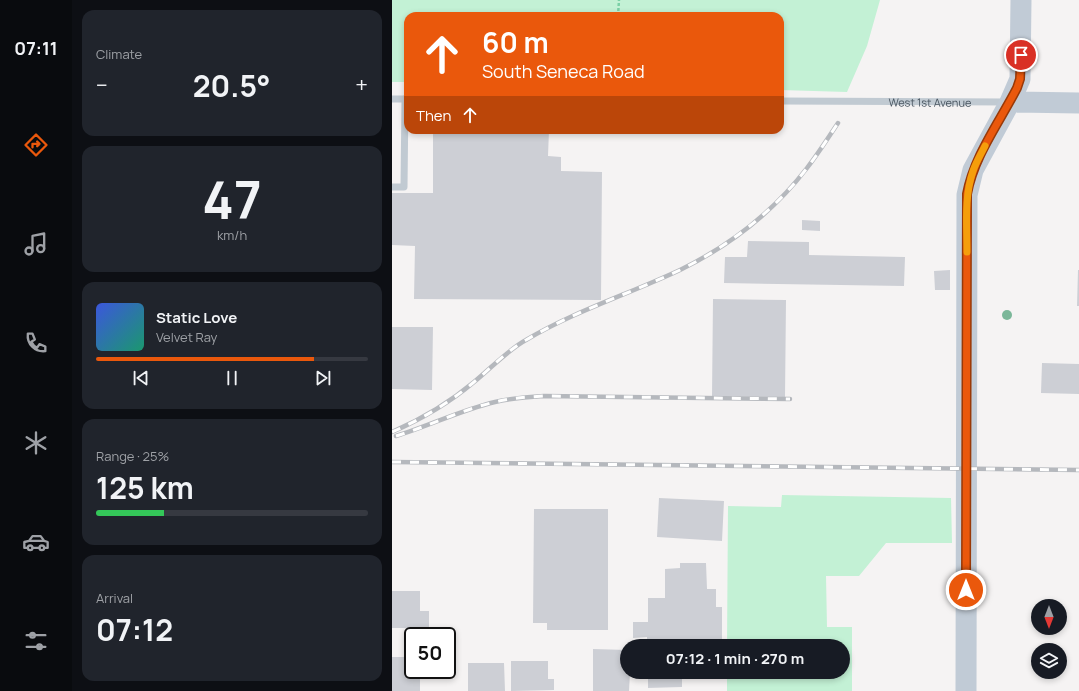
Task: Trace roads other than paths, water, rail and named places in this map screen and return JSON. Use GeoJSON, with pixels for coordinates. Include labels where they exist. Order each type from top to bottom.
{"type":"FeatureCollection","features":[{"type":"Feature","properties":{"kind":"main road"},"geometry":{"type":"LineString","coordinates":[[966,691],[967,194],[973,170],[1017,88],[1020,74],[1021,0]]}},
{"type":"Feature","properties":{"kind":"main road","name":"West 1st Avenue"},"geometry":{"type":"LineString","coordinates":[[1010,102],[1079,103]]}},
{"type":"Feature","properties":{"kind":"lane"},"geometry":{"type":"LineString","coordinates":[[392,99],[404,99]]}},
{"type":"Feature","properties":{"kind":"lane","name":"West 1st Avenue"},"geometry":{"type":"LineString","coordinates":[[784,101],[1010,102]]}},
{"type":"Feature","properties":{"kind":"lane"},"geometry":{"type":"LineString","coordinates":[[392,187],[404,187],[405,134]]}},
{"type":"Feature","properties":{"kind":"railway"},"geometry":{"type":"LineString","coordinates":[[392,432],[414,422],[445,404],[474,382],[506,354],[526,340],[583,311],[680,270],[733,239],[765,213],[794,184],[815,157],[838,123]]}},
{"type":"Feature","properties":{"kind":"railway"},"geometry":{"type":"LineString","coordinates":[[396,436],[482,405],[525,397],[790,399]]}},
{"type":"Feature","properties":{"kind":"railway"},"geometry":{"type":"LineString","coordinates":[[392,462],[1079,470]]}}]}
